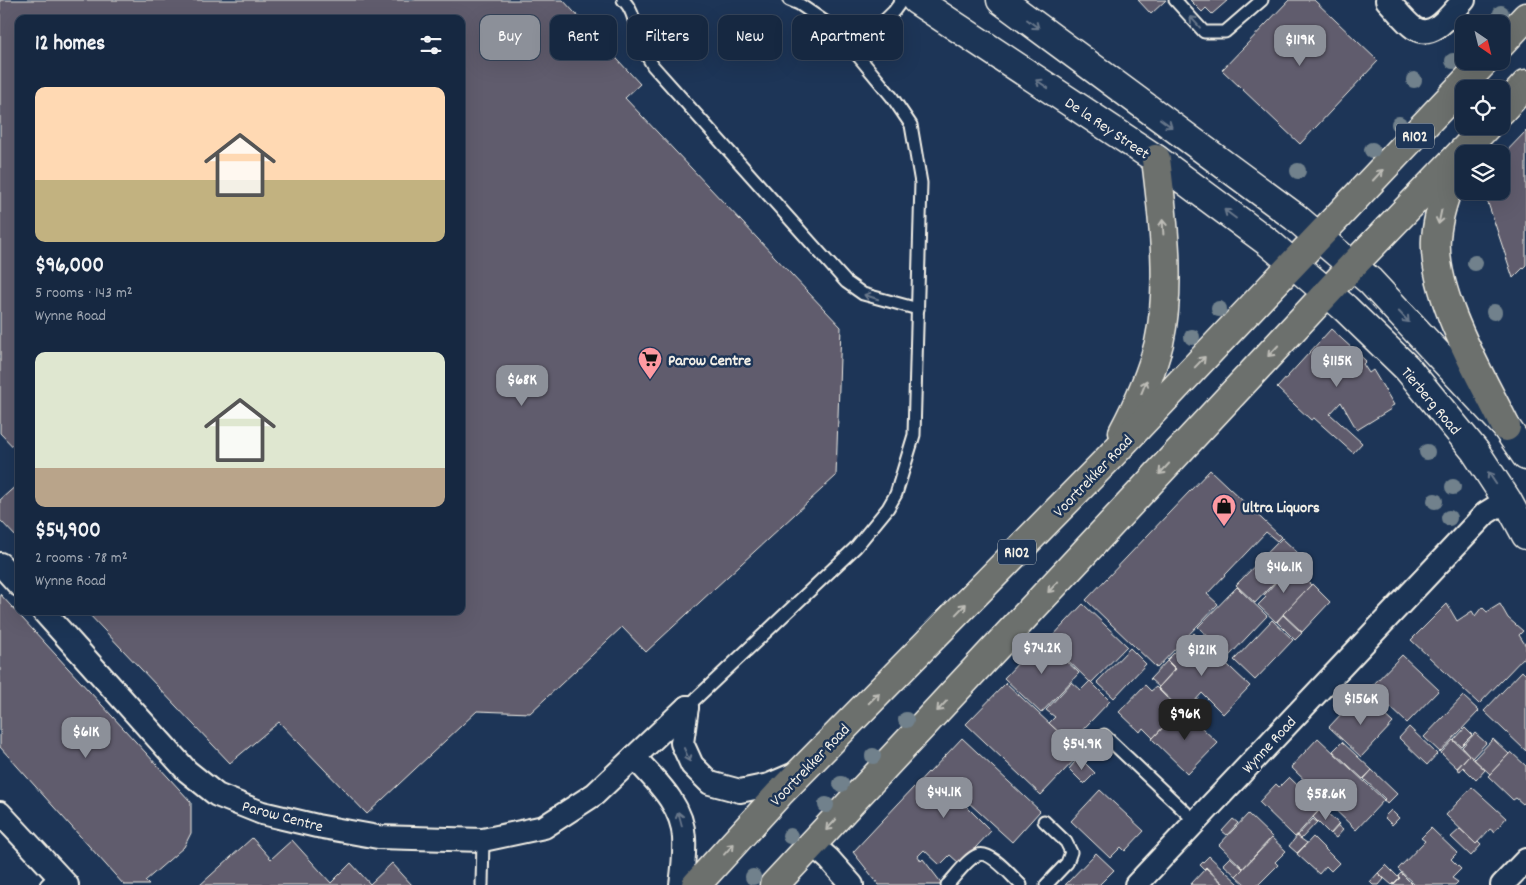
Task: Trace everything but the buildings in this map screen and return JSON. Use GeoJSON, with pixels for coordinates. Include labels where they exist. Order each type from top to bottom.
{"type":"FeatureCollection","features":[{"type":"Feature","properties":{"kind":"main road","name":"De la Rey Street"},"geometry":{"type":"LineString","coordinates":[[916,0],[1156,159],[1269,243],[1293,264]]}},
{"type":"Feature","properties":{"kind":"main road"},"geometry":{"type":"LineString","coordinates":[[1000,0],[1319,237],[1383,295],[1506,426]]}},
{"type":"Feature","properties":{"kind":"main road"},"geometry":{"type":"LineString","coordinates":[[1510,35],[1526,18]]}},
{"type":"Feature","properties":{"kind":"main road","name":"Voortrekker Road"},"geometry":{"type":"LineString","coordinates":[[696,885],[779,794],[1106,461],[1477,70]]}},
{"type":"Feature","properties":{"kind":"main road"},"geometry":{"type":"LineString","coordinates":[[1510,101],[1526,84]]}},
{"type":"Feature","properties":{"kind":"main road","name":"R102"},"geometry":{"type":"LineString","coordinates":[[1469,145],[1479,135]]}},
{"type":"Feature","properties":{"kind":"main road"},"geometry":{"type":"LineString","coordinates":[[1106,461],[1143,391],[1151,370],[1161,332],[1164,296],[1163,222],[1156,159]]}},
{"type":"Feature","properties":{"kind":"main road","name":"R102"},"geometry":{"type":"LineString","coordinates":[[774,885],[1327,292],[1455,160]]}},
{"type":"Feature","properties":{"kind":"main road"},"geometry":{"type":"LineString","coordinates":[[1455,170],[1440,211],[1436,238],[1437,265],[1444,291],[1464,341],[1506,426],[1526,456]]}},
{"type":"Feature","properties":{"kind":"main road","name":"Tierberg Road"},"geometry":{"type":"LineString","coordinates":[[1293,264],[1327,292],[1407,368],[1474,451],[1507,500],[1526,535]]}},
{"type":"Feature","properties":{"kind":"street"},"geometry":{"type":"LineString","coordinates":[[1387,0],[1414,28],[1421,31],[1431,30],[1440,25],[1464,0]]}},
{"type":"Feature","properties":{"kind":"street","name":"Wynne Road"},"geometry":{"type":"LineString","coordinates":[[1136,885],[1486,513],[1507,500]]}},
{"type":"Feature","properties":{"kind":"street"},"geometry":{"type":"LineString","coordinates":[[0,564],[15,581]]}},
{"type":"Feature","properties":{"kind":"street","name":"Parow Centre"},"geometry":{"type":"LineString","coordinates":[[47,615],[187,771],[217,794],[262,813],[316,826],[378,837],[483,840],[544,827],[595,794],[687,707]]}},
{"type":"Feature","properties":{"kind":"street"},"geometry":{"type":"LineString","coordinates":[[687,707],[682,742],[692,765],[710,782],[740,791],[769,785],[802,770]]}},
{"type":"Feature","properties":{"kind":"street"},"geometry":{"type":"LineString","coordinates":[[634,757],[662,788],[677,809],[684,836],[681,885]]}},
{"type":"Feature","properties":{"kind":"street"},"geometry":{"type":"LineString","coordinates":[[607,782],[636,781],[662,788]]}},
{"type":"Feature","properties":{"kind":"street"},"geometry":{"type":"LineString","coordinates":[[0,813],[57,881]]}},
{"type":"Feature","properties":{"kind":"street"},"geometry":{"type":"LineString","coordinates":[[812,844],[829,859],[852,885]]}},
{"type":"Feature","properties":{"kind":"street"},"geometry":{"type":"LineString","coordinates":[[1502,885],[1526,860]]}},
{"type":"Feature","properties":{"kind":"lane"},"geometry":{"type":"LineString","coordinates":[[623,0],[631,10],[645,54],[653,66],[846,282],[863,294],[918,309]]}},
{"type":"Feature","properties":{"kind":"lane"},"geometry":{"type":"LineString","coordinates":[[789,0],[800,4],[816,15]]}},
{"type":"Feature","properties":{"kind":"lane"},"geometry":{"type":"LineString","coordinates":[[890,15],[902,0]]}},
{"type":"Feature","properties":{"kind":"lane"},"geometry":{"type":"LineString","coordinates":[[1175,0],[1204,32],[1225,32],[1262,0]]}},
{"type":"Feature","properties":{"kind":"lane"},"geometry":{"type":"LineString","coordinates":[[687,707],[856,547],[896,494],[914,436],[921,183],[911,125],[892,97],[862,60]]}},
{"type":"Feature","properties":{"kind":"lane"},"geometry":{"type":"LineString","coordinates":[[0,577],[15,583]]}},
{"type":"Feature","properties":{"kind":"lane"},"geometry":{"type":"LineString","coordinates":[[1104,735],[1196,822]]}},
{"type":"Feature","properties":{"kind":"lane"},"geometry":{"type":"LineString","coordinates":[[1044,821],[1066,842],[1071,852],[1067,863],[1046,885]]}},
{"type":"Feature","properties":{"kind":"lane"},"geometry":{"type":"LineString","coordinates":[[482,885],[483,840]]}},
{"type":"Feature","properties":{"kind":"lane"},"geometry":{"type":"LineString","coordinates":[[947,885],[972,858],[983,854],[992,858],[1022,885]]}},
{"type":"Feature","properties":{"kind":"place","name":"Parow Centre"},"geometry":{"type":"Point","coordinates":[650,380]}},
{"type":"Feature","properties":{"kind":"place","name":"Ultra Liquors"},"geometry":{"type":"Point","coordinates":[1224,527]}}]}
